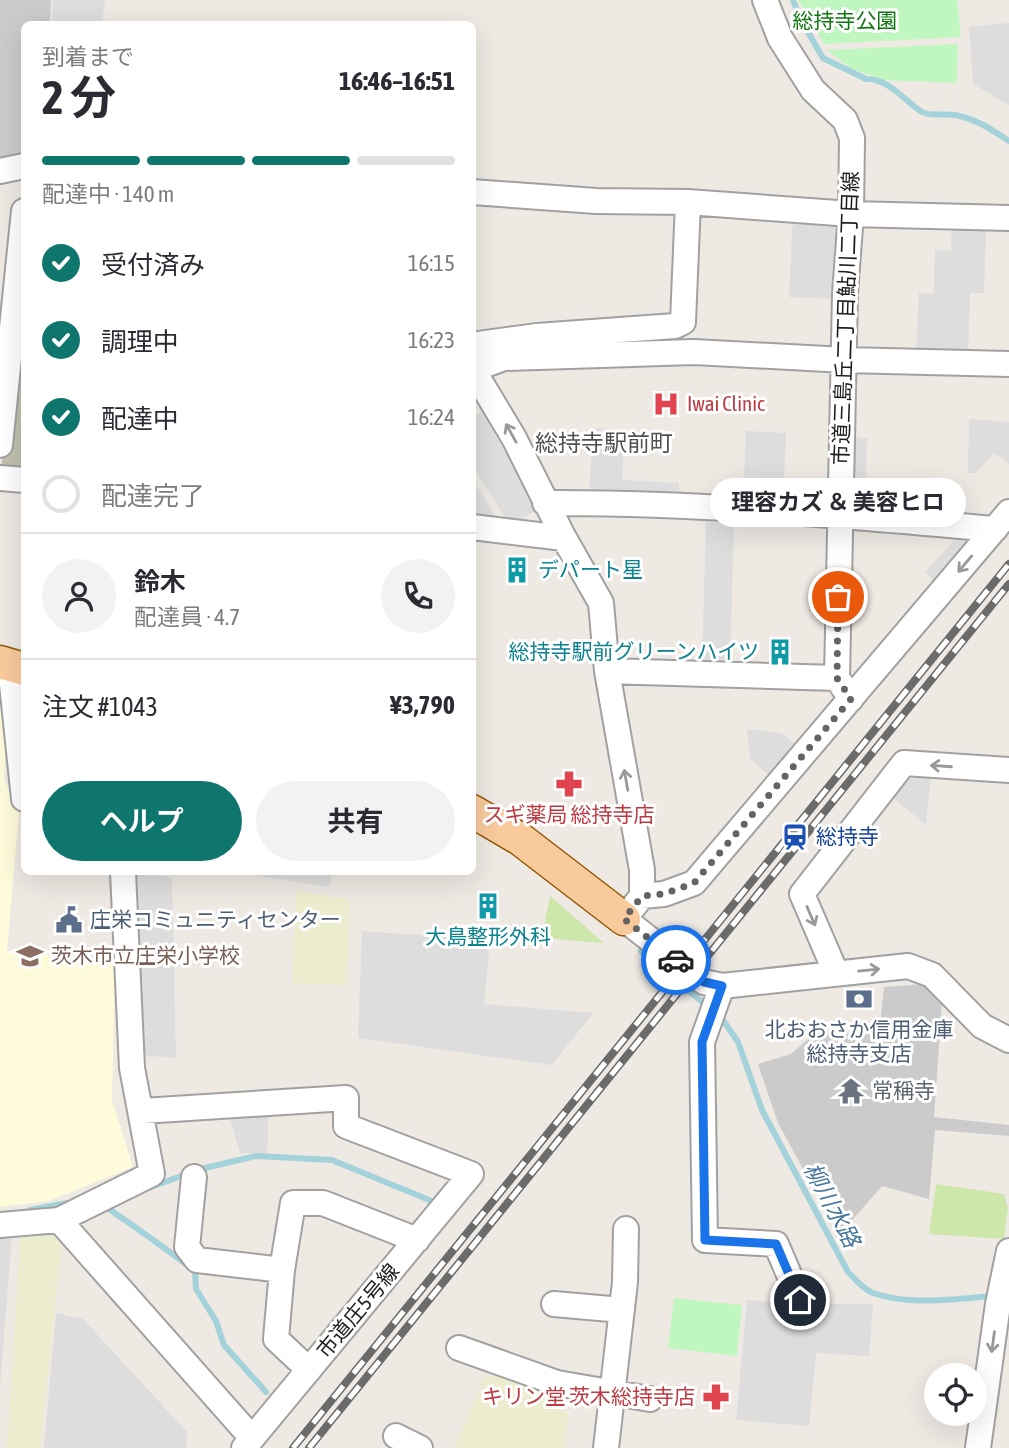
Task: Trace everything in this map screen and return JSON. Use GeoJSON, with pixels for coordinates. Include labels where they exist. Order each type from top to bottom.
{"type":"FeatureCollection","features":[{"type":"Feature","properties":{"kind":"main road"},"geometry":{"type":"LineString","coordinates":[[476,813],[633,907]]}},
{"type":"Feature","properties":{"kind":"street","name":"市道三島丘二丁目鮎川二丁目線"},"geometry":{"type":"LineString","coordinates":[[765,0],[780,38],[813,90],[845,120],[852,138],[840,516],[844,689]]}},
{"type":"Feature","properties":{"kind":"street"},"geometry":{"type":"LineString","coordinates":[[0,172],[21,167]]}},
{"type":"Feature","properties":{"kind":"street"},"geometry":{"type":"LineString","coordinates":[[476,192],[596,201],[688,202],[851,214],[1009,218]]}},
{"type":"Feature","properties":{"kind":"street"},"geometry":{"type":"LineString","coordinates":[[476,351],[478,344],[537,335],[675,326],[683,322],[688,202]]}},
{"type":"Feature","properties":{"kind":"street"},"geometry":{"type":"LineString","coordinates":[[0,445],[21,240]]}},
{"type":"Feature","properties":{"kind":"street"},"geometry":{"type":"LineString","coordinates":[[476,361],[694,352],[845,360],[1009,364]]}},
{"type":"Feature","properties":{"kind":"street"},"geometry":{"type":"LineString","coordinates":[[476,367],[545,503],[601,603],[607,671],[642,870],[633,907],[650,939],[704,982],[722,986],[908,966],[932,975],[982,1026],[1009,1041]]}},
{"type":"Feature","properties":{"kind":"street"},"geometry":{"type":"LineString","coordinates":[[0,478],[21,480]]}},
{"type":"Feature","properties":{"kind":"street"},"geometry":{"type":"LineString","coordinates":[[545,503],[1002,521]]}},
{"type":"Feature","properties":{"kind":"street"},"geometry":{"type":"LineString","coordinates":[[633,907],[694,883],[844,689],[1002,521]]}},
{"type":"Feature","properties":{"kind":"street"},"geometry":{"type":"LineString","coordinates":[[476,527],[564,538]]}},
{"type":"Feature","properties":{"kind":"street"},"geometry":{"type":"LineString","coordinates":[[12,665],[21,766]]}},
{"type":"Feature","properties":{"kind":"street"},"geometry":{"type":"LineString","coordinates":[[607,671],[844,689]]}},
{"type":"Feature","properties":{"kind":"street"},"geometry":{"type":"LineString","coordinates":[[836,973],[802,894],[904,763],[1009,770]]}},
{"type":"Feature","properties":{"kind":"street"},"geometry":{"type":"LineString","coordinates":[[0,1225],[60,1220],[152,1174],[132,1068],[123,875]]}},
{"type":"Feature","properties":{"kind":"street"},"geometry":{"type":"LineString","coordinates":[[722,986],[702,1042],[705,1240],[776,1244],[800,1300]]}},
{"type":"Feature","properties":{"kind":"street","name":"市道庄5号線"},"geometry":{"type":"LineString","coordinates":[[142,1111],[346,1098],[346,1126],[471,1174],[248,1443]]}},
{"type":"Feature","properties":{"kind":"street"},"geometry":{"type":"LineString","coordinates":[[194,1177],[187,1247],[197,1260],[282,1270]]}},
{"type":"Feature","properties":{"kind":"street"},"geometry":{"type":"LineString","coordinates":[[309,1370],[276,1339],[282,1270],[293,1203],[323,1203],[417,1240]]}},
{"type":"Feature","properties":{"kind":"street"},"geometry":{"type":"LineString","coordinates":[[60,1220],[248,1443]]}},
{"type":"Feature","properties":{"kind":"street"},"geometry":{"type":"LineString","coordinates":[[606,1448],[625,1282],[626,1229]]}},
{"type":"Feature","properties":{"kind":"street"},"geometry":{"type":"LineString","coordinates":[[978,1448],[998,1304],[1009,1251]]}},
{"type":"Feature","properties":{"kind":"street"},"geometry":{"type":"LineString","coordinates":[[554,1304],[622,1310]]}},
{"type":"Feature","properties":{"kind":"street"},"geometry":{"type":"LineString","coordinates":[[459,1348],[486,1345],[557,1383],[650,1399]]}},
{"type":"Feature","properties":{"kind":"street"},"geometry":{"type":"LineString","coordinates":[[396,1436],[420,1448]]}},
{"type":"Feature","properties":{"kind":"shaded area"},"geometry":{"type":"Polygon","coordinates":[[[0,0],[51,0],[50,21],[21,21],[21,160],[0,164],[0,0]]]}},
{"type":"Feature","properties":{"kind":"shaded area"},"geometry":{"type":"Polygon","coordinates":[[[53,0],[105,0],[102,21],[52,21],[53,0]]]}},
{"type":"Feature","properties":{"kind":"shaded area"},"geometry":{"type":"Polygon","coordinates":[[[1009,23],[1009,105],[973,84],[969,27],[1009,23]]]}},
{"type":"Feature","properties":{"kind":"shaded area"},"geometry":{"type":"Polygon","coordinates":[[[793,216],[833,218],[841,228],[837,299],[789,297],[793,216]]]}},
{"type":"Feature","properties":{"kind":"shaded area"},"geometry":{"type":"Polygon","coordinates":[[[952,226],[986,228],[984,293],[970,293],[968,354],[916,352],[919,293],[934,294],[935,250],[951,251],[952,226]]]}},
{"type":"Feature","properties":{"kind":"shaded area"},"geometry":{"type":"Polygon","coordinates":[[[21,299],[21,473],[1,470],[21,299]]]}},
{"type":"Feature","properties":{"kind":"shaded area"},"geometry":{"type":"Polygon","coordinates":[[[481,412],[540,508],[510,526],[476,471],[476,415],[481,412]]]}},
{"type":"Feature","properties":{"kind":"shaded area"},"geometry":{"type":"Polygon","coordinates":[[[969,419],[1009,422],[1009,464],[994,453],[976,473],[968,473],[969,419]]]}},
{"type":"Feature","properties":{"kind":"shaded area"},"geometry":{"type":"Polygon","coordinates":[[[593,428],[625,430],[622,480],[679,483],[679,491],[685,492],[684,502],[589,496],[593,428]]]}},
{"type":"Feature","properties":{"kind":"shaded area"},"geometry":{"type":"Polygon","coordinates":[[[746,431],[786,433],[783,503],[743,501],[746,431]]]}},
{"type":"Feature","properties":{"kind":"shaded area"},"geometry":{"type":"Polygon","coordinates":[[[853,437],[867,438],[865,503],[851,503],[853,437]]]}},
{"type":"Feature","properties":{"kind":"shaded area"},"geometry":{"type":"Polygon","coordinates":[[[476,485],[502,527],[476,523],[476,485]]]}},
{"type":"Feature","properties":{"kind":"shaded area"},"geometry":{"type":"Polygon","coordinates":[[[706,522],[734,523],[730,663],[702,662],[706,522]]]}},
{"type":"Feature","properties":{"kind":"shaded area"},"geometry":{"type":"Polygon","coordinates":[[[959,535],[971,547],[936,583],[925,572],[959,535]]]}},
{"type":"Feature","properties":{"kind":"shaded area","name":"茨木市立庄栄小学校"},"geometry":{"type":"Polygon","coordinates":[[[0,697],[8,698],[4,779],[19,812],[7,951],[115,961],[112,1100],[133,1167],[49,1201],[0,1207],[0,697]]]}},
{"type":"Feature","properties":{"kind":"shaded area"},"geometry":{"type":"Polygon","coordinates":[[[747,729],[781,733],[794,743],[771,777],[750,759],[747,729]]]}},
{"type":"Feature","properties":{"kind":"shaded area"},"geometry":{"type":"Polygon","coordinates":[[[931,775],[926,825],[892,797],[904,780],[931,775]]]}},
{"type":"Feature","properties":{"kind":"shaded area"},"geometry":{"type":"Polygon","coordinates":[[[129,875],[158,875],[172,878],[176,1058],[137,1055],[129,875]]]}},
{"type":"Feature","properties":{"kind":"shaded area"},"geometry":{"type":"Polygon","coordinates":[[[252,875],[331,875],[329,887],[252,875]]]}},
{"type":"Feature","properties":{"kind":"shaded area"},"geometry":{"type":"Polygon","coordinates":[[[362,931],[490,940],[484,1004],[593,1013],[552,1065],[358,1038],[362,931]]]}},
{"type":"Feature","properties":{"kind":"shaded area","name":"常稱寺"},"geometry":{"type":"Polygon","coordinates":[[[926,984],[942,1001],[934,1117],[1009,1125],[1009,1136],[935,1130],[929,1199],[882,1186],[839,1235],[778,1123],[758,1064],[791,1054],[816,1032],[879,1035],[884,987],[926,984]]]}},
{"type":"Feature","properties":{"kind":"shaded area"},"geometry":{"type":"Polygon","coordinates":[[[269,1109],[267,1154],[240,1153],[229,1114],[269,1109]]]}},
{"type":"Feature","properties":{"kind":"shaded area"},"geometry":{"type":"Polygon","coordinates":[[[12,1235],[0,1387],[0,1236],[12,1235]]]}},
{"type":"Feature","properties":{"kind":"shaded area"},"geometry":{"type":"Polygon","coordinates":[[[747,1300],[802,1304],[873,1304],[869,1356],[816,1353],[809,1426],[736,1420],[747,1300]]]}},
{"type":"Feature","properties":{"kind":"shaded area"},"geometry":{"type":"Polygon","coordinates":[[[56,1313],[83,1319],[187,1432],[186,1448],[44,1448],[56,1313]]]}},
{"type":"Feature","properties":{"kind":"green space","name":"総持寺公園"},"geometry":{"type":"Polygon","coordinates":[[[798,0],[957,0],[961,37],[824,44],[798,0]]]}},
{"type":"Feature","properties":{"kind":"green space"},"geometry":{"type":"Polygon","coordinates":[[[958,44],[957,83],[885,80],[852,69],[827,50],[958,44]]]}},
{"type":"Feature","properties":{"kind":"green space"},"geometry":{"type":"Polygon","coordinates":[[[296,890],[350,900],[347,985],[292,984],[296,890]]]}},
{"type":"Feature","properties":{"kind":"green space"},"geometry":{"type":"Polygon","coordinates":[[[550,896],[604,943],[542,938],[550,896]]]}},
{"type":"Feature","properties":{"kind":"green space"},"geometry":{"type":"Polygon","coordinates":[[[936,1184],[1004,1194],[1008,1208],[1004,1239],[929,1234],[936,1184]]]}},
{"type":"Feature","properties":{"kind":"green space"},"geometry":{"type":"Polygon","coordinates":[[[21,1230],[63,1232],[40,1448],[7,1448],[21,1230]]]}},
{"type":"Feature","properties":{"kind":"green space"},"geometry":{"type":"Polygon","coordinates":[[[674,1298],[742,1305],[737,1356],[668,1348],[674,1298]]]}},
{"type":"Feature","properties":{"kind":"green space"},"geometry":{"type":"Polygon","coordinates":[[[505,1375],[549,1390],[547,1402],[569,1414],[564,1448],[454,1448],[485,1377],[505,1375]]]}},
{"type":"Feature","properties":{"kind":"waterway"},"geometry":{"type":"LineString","coordinates":[[793,0],[823,58],[866,79],[882,82],[922,112],[970,119],[1009,141]]}},
{"type":"Feature","properties":{"kind":"waterway","name":"柳川水路"},"geometry":{"type":"LineString","coordinates":[[641,951],[707,1006]]}},
{"type":"Feature","properties":{"kind":"waterway","name":"柳川水路"},"geometry":{"type":"LineString","coordinates":[[721,1017],[738,1042],[762,1110],[848,1272],[856,1281],[873,1293],[902,1299],[932,1301],[993,1296]]}},
{"type":"Feature","properties":{"kind":"waterway"},"geometry":{"type":"LineString","coordinates":[[151,1187],[201,1169],[256,1156],[332,1160],[434,1202]]}},
{"type":"Feature","properties":{"kind":"waterway"},"geometry":{"type":"LineString","coordinates":[[30,1210],[67,1203]]}},
{"type":"Feature","properties":{"kind":"waterway"},"geometry":{"type":"LineString","coordinates":[[103,1205],[195,1271],[196,1289],[216,1321],[224,1345],[266,1392]]}},
{"type":"Feature","properties":{"kind":"railway"},"geometry":{"type":"LineString","coordinates":[[293,1448],[1009,564]]}},
{"type":"Feature","properties":{"kind":"railway"},"geometry":{"type":"LineString","coordinates":[[309,1448],[1009,584]]}},
{"type":"Feature","properties":{"kind":"way so far"},"geometry":{"type":"LineString","coordinates":[[676,960],[624,919],[642,896],[664,894],[694,883],[851,699],[837,678],[838,597]]}},
{"type":"Feature","properties":{"kind":"place","name":"Iwai Clinic"},"geometry":{"type":"Point","coordinates":[666,404]}},
{"type":"Feature","properties":{"kind":"place","name":"デパート星"},"geometry":{"type":"Point","coordinates":[517,570]}},
{"type":"Feature","properties":{"kind":"place","name":"理容カズ ＆ 美容ヒロ"},"geometry":{"type":"Point","coordinates":[838,597]}},
{"type":"Feature","properties":{"kind":"place","name":"総持寺駅前グリーンハイツ"},"geometry":{"type":"Point","coordinates":[780,652]}},
{"type":"Feature","properties":{"kind":"place","name":"スギ薬局 総持寺店"},"geometry":{"type":"Point","coordinates":[569,784]}},
{"type":"Feature","properties":{"kind":"place","name":"総持寺"},"geometry":{"type":"Point","coordinates":[795,837]}},
{"type":"Feature","properties":{"kind":"place","name":"大島整形外科"},"geometry":{"type":"Point","coordinates":[488,906]}},
{"type":"Feature","properties":{"kind":"place","name":"庄栄コミュニティセンター"},"geometry":{"type":"Point","coordinates":[69,920]}},
{"type":"Feature","properties":{"kind":"place","name":"茨木市立庄栄小学校"},"geometry":{"type":"Point","coordinates":[30,956]}},
{"type":"Feature","properties":{"kind":"place","name":"北おおさか信用金庫 総持寺支店"},"geometry":{"type":"Point","coordinates":[859,999]}},
{"type":"Feature","properties":{"kind":"place","name":"常稱寺"},"geometry":{"type":"Point","coordinates":[851,1091]}},
{"type":"Feature","properties":{"kind":"place","name":"キリン堂 茨木総持寺店"},"geometry":{"type":"Point","coordinates":[716,1397]}},
{"type":"Feature","properties":{"kind":"district","name":"総持寺駅前町"},"geometry":{"type":"Point","coordinates":[604,443]}},
{"type":"Feature","properties":{"kind":"route"},"geometry":{"type":"LineString","coordinates":[[676,960],[704,982],[722,986],[702,1042],[705,1240],[776,1244],[800,1300]]}}]}
